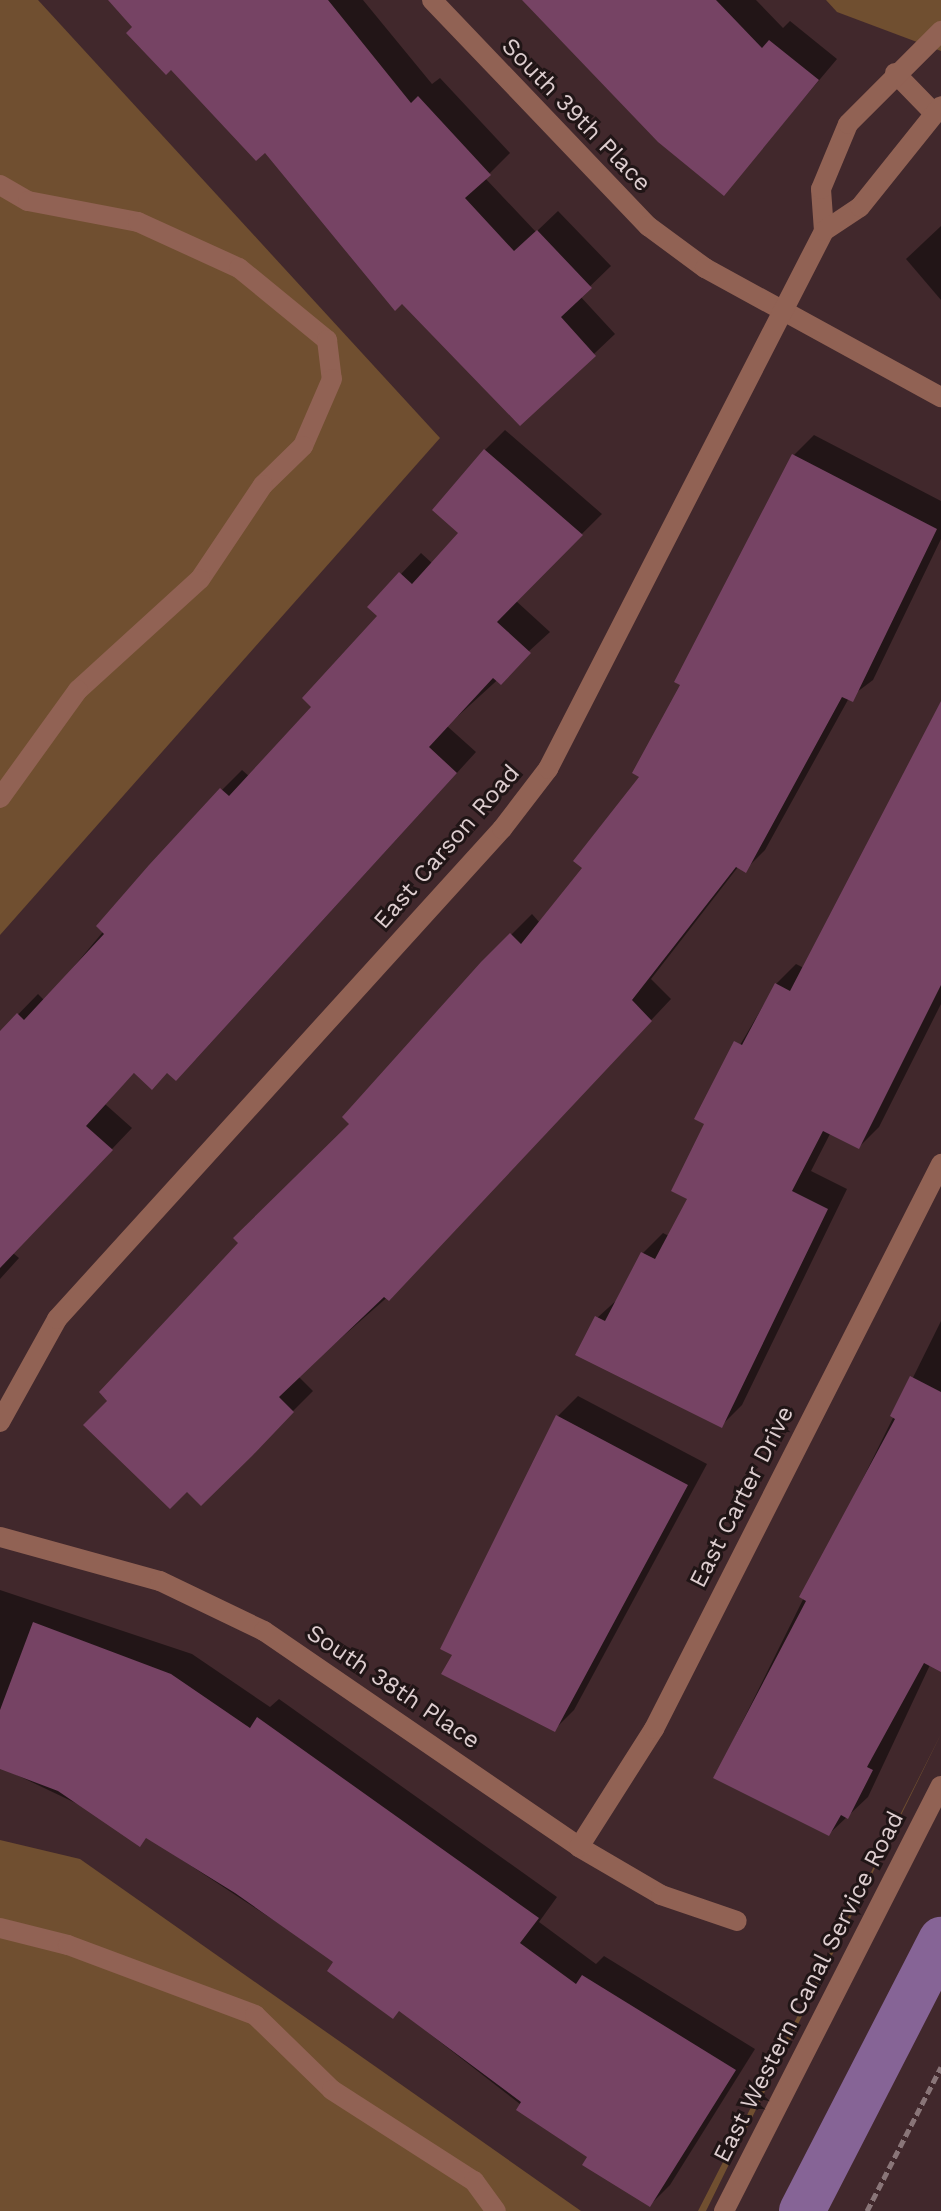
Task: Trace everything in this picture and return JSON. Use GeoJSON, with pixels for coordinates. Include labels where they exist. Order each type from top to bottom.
{"type":"FeatureCollection","features":[{"type":"Feature","properties":{"kind":"street","name":"South 39th Place"},"geometry":{"type":"LineString","coordinates":[[432,0],[648,226],[705,268],[784,306],[941,397]]}},
{"type":"Feature","properties":{"kind":"street"},"geometry":{"type":"LineString","coordinates":[[824,231],[821,189],[848,124],[895,73],[941,31]]}},
{"type":"Feature","properties":{"kind":"street","name":"East Carson Road"},"geometry":{"type":"LineString","coordinates":[[0,1422],[57,1319],[502,829],[548,769],[824,231],[860,207],[937,109],[895,73]]}},
{"type":"Feature","properties":{"kind":"street"},"geometry":{"type":"LineString","coordinates":[[0,185],[28,201],[138,222],[239,268],[327,340],[332,379],[303,446],[263,485],[200,579],[78,690],[0,798]]}},
{"type":"Feature","properties":{"kind":"street","name":"East Carter Drive"},"geometry":{"type":"LineString","coordinates":[[579,1847],[654,1729],[941,1164]]}},
{"type":"Feature","properties":{"kind":"street","name":"South 38th Place"},"geometry":{"type":"LineString","coordinates":[[0,1537],[160,1581],[264,1631],[579,1847],[661,1895],[737,1921]]}},
{"type":"Feature","properties":{"kind":"street","name":"East Western Canal Service Road"},"geometry":{"type":"LineString","coordinates":[[724,2211],[941,1786]]}},
{"type":"Feature","properties":{"kind":"street"},"geometry":{"type":"LineString","coordinates":[[0,1928],[68,1945],[255,2015],[332,2090],[474,2181],[496,2211]]}},
{"type":"Feature","properties":{"kind":"path"},"geometry":{"type":"LineString","coordinates":[[867,2211],[941,2067]]}},
{"type":"Feature","properties":{"kind":"shaded area"},"geometry":{"type":"Polygon","coordinates":[[[0,0],[38,0],[440,438],[0,935],[0,0]]]}},
{"type":"Feature","properties":{"kind":"shaded area"},"geometry":{"type":"Polygon","coordinates":[[[826,0],[941,0],[941,51],[837,12],[826,0]]]}},
{"type":"Feature","properties":{"kind":"shaded area"},"geometry":{"type":"Polygon","coordinates":[[[941,1734],[706,2211],[698,2211],[866,1882],[941,1734]]]}},
{"type":"Feature","properties":{"kind":"shaded area"},"geometry":{"type":"Polygon","coordinates":[[[0,1840],[80,1859],[581,2211],[0,2211],[0,1840]]]}},
{"type":"Feature","properties":{"kind":"building"},"geometry":{"type":"Polygon","coordinates":[[[108,0],[328,0],[411,103],[418,96],[491,175],[465,198],[514,251],[537,230],[592,288],[561,317],[596,356],[520,426],[402,304],[395,311],[265,153],[256,161],[171,70],[166,75],[126,33],[132,27],[108,0]]]}},
{"type":"Feature","properties":{"kind":"building"},"geometry":{"type":"Polygon","coordinates":[[[522,0],[716,0],[762,48],[769,40],[819,80],[724,196],[658,142],[522,0]]]}},
{"type":"Feature","properties":{"kind":"building"},"geometry":{"type":"Polygon","coordinates":[[[484,449],[583,535],[497,622],[531,653],[501,685],[493,678],[429,747],[457,773],[176,1081],[167,1073],[152,1090],[134,1073],[86,1126],[113,1150],[0,1268],[0,1031],[17,1013],[24,1020],[104,934],[96,926],[149,865],[220,788],[229,796],[311,707],[302,698],[377,616],[367,607],[399,572],[412,584],[458,533],[432,510],[484,449]]]}},
{"type":"Feature","properties":{"kind":"building"},"geometry":{"type":"Polygon","coordinates":[[[792,454],[937,529],[853,702],[842,697],[746,873],[736,867],[632,1000],[652,1021],[389,1301],[384,1297],[279,1397],[294,1412],[252,1456],[201,1506],[187,1492],[170,1509],[83,1425],[107,1401],[99,1392],[238,1243],[233,1238],[349,1124],[342,1117],[481,962],[510,933],[521,944],[582,868],[573,861],[639,777],[632,773],[680,685],[674,682],[792,454]]]}},
{"type":"Feature","properties":{"kind":"building"},"geometry":{"type":"Polygon","coordinates":[[[941,701],[941,985],[859,1149],[823,1131],[792,1191],[828,1209],[722,1428],[575,1355],[595,1316],[605,1321],[641,1252],[655,1259],[687,1199],[671,1191],[704,1124],[694,1119],[734,1041],[742,1045],[775,983],[790,991],[941,701]]]}},
{"type":"Feature","properties":{"kind":"building"},"geometry":{"type":"Polygon","coordinates":[[[910,1376],[941,1392],[941,1672],[924,1663],[867,1767],[873,1770],[848,1819],[841,1815],[829,1836],[713,1778],[806,1601],[799,1597],[895,1419],[890,1416],[910,1376]]]}},
{"type":"Feature","properties":{"kind":"building"},"geometry":{"type":"Polygon","coordinates":[[[556,1415],[688,1485],[555,1732],[441,1674],[452,1655],[440,1649],[556,1415]]]}},
{"type":"Feature","properties":{"kind":"building"},"geometry":{"type":"Polygon","coordinates":[[[33,1622],[171,1674],[250,1728],[257,1717],[539,1918],[520,1943],[576,1984],[582,1975],[736,2070],[650,2207],[582,2165],[587,2157],[516,2110],[521,2102],[399,2011],[393,2019],[327,1971],[333,1962],[235,1893],[146,1838],[140,1847],[58,1791],[0,1769],[0,1710],[33,1622]]]}},
{"type":"Feature","properties":{"kind":"waterway"},"geometry":{"type":"LineString","coordinates":[[802,2211],[941,1940]]}}]}
